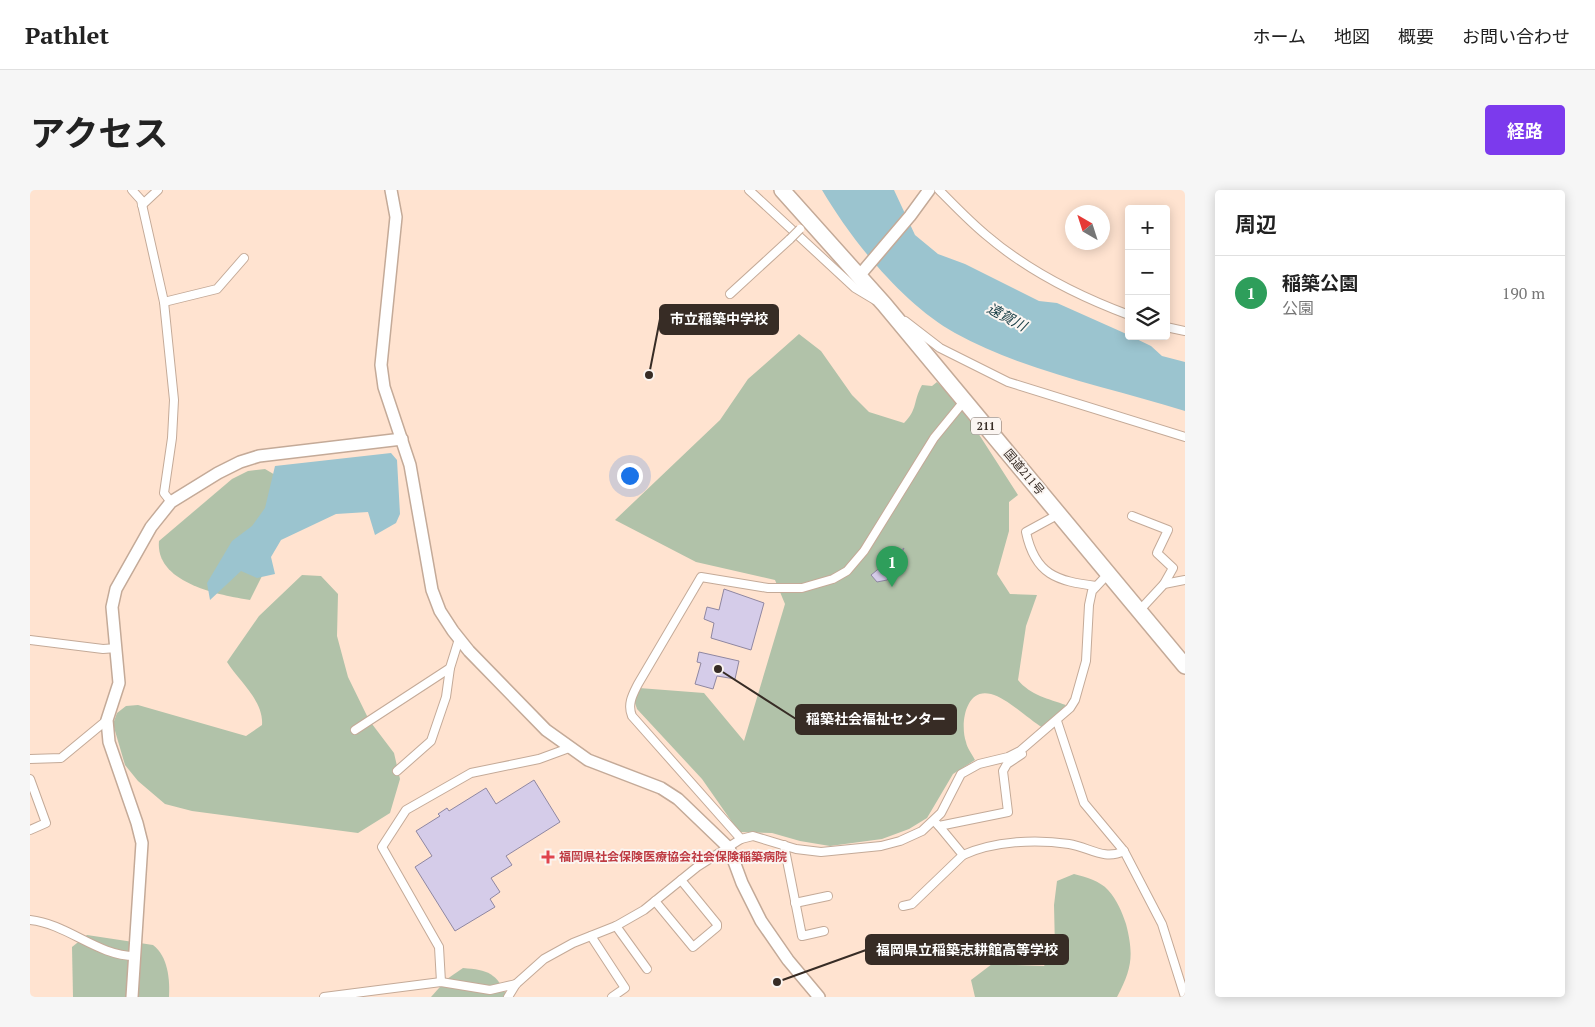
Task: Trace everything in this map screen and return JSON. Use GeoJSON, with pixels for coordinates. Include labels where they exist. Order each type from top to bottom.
{"type":"FeatureCollection","features":[{"type":"Feature","properties":{"kind":"highway","name":"国道211号"},"geometry":{"type":"LineString","coordinates":[[782,190],[805,225],[862,273],[884,304],[1185,666]]}},
{"type":"Feature","properties":{"kind":"street"},"geometry":{"type":"LineString","coordinates":[[132,190],[141,200],[164,302],[174,400],[172,438],[164,493],[170,502]]}},
{"type":"Feature","properties":{"kind":"street"},"geometry":{"type":"LineString","coordinates":[[142,205],[158,190]]}},
{"type":"Feature","properties":{"kind":"street"},"geometry":{"type":"LineString","coordinates":[[391,190],[396,227],[381,366],[384,387],[410,465],[432,590],[440,611],[459,639],[526,711],[569,748],[608,769],[661,788],[678,799],[729,848],[742,883],[761,921],[788,960],[819,997]]}},
{"type":"Feature","properties":{"kind":"street"},"geometry":{"type":"LineString","coordinates":[[749,190],[855,288],[884,304],[940,348],[1008,382],[1185,437]]}},
{"type":"Feature","properties":{"kind":"street"},"geometry":{"type":"LineString","coordinates":[[862,273],[929,190]]}},
{"type":"Feature","properties":{"kind":"street"},"geometry":{"type":"LineString","coordinates":[[939,190],[986,235],[1032,269],[1069,289],[1125,312]]}},
{"type":"Feature","properties":{"kind":"street"},"geometry":{"type":"LineString","coordinates":[[730,294],[805,225]]}},
{"type":"Feature","properties":{"kind":"street"},"geometry":{"type":"LineString","coordinates":[[164,302],[217,289],[244,258]]}},
{"type":"Feature","properties":{"kind":"street"},"geometry":{"type":"LineString","coordinates":[[1170,328],[1185,332]]}},
{"type":"Feature","properties":{"kind":"street"},"geometry":{"type":"LineString","coordinates":[[741,839],[632,716],[629,709],[631,698],[638,684],[701,577],[768,588],[802,588],[827,582],[847,571],[864,551],[934,438],[965,400]]}},
{"type":"Feature","properties":{"kind":"street"},"geometry":{"type":"LineString","coordinates":[[132,997],[142,843],[138,823],[109,742],[107,720],[119,683],[112,608],[116,588],[151,527],[170,502],[218,473],[240,462],[259,456],[402,439]]}},
{"type":"Feature","properties":{"kind":"street"},"geometry":{"type":"LineString","coordinates":[[1059,514],[1026,532],[1029,547],[1037,561],[1058,580],[1096,586]]}},
{"type":"Feature","properties":{"kind":"street"},"geometry":{"type":"LineString","coordinates":[[1132,516],[1168,530],[1157,553],[1174,568],[1164,584],[1139,611]]}},
{"type":"Feature","properties":{"kind":"street"},"geometry":{"type":"LineString","coordinates":[[937,823],[961,774],[979,764],[1008,757],[1035,740],[1070,708],[1078,692],[1086,661],[1088,605],[1096,586],[1108,574]]}},
{"type":"Feature","properties":{"kind":"street"},"geometry":{"type":"LineString","coordinates":[[1164,584],[1185,580]]}},
{"type":"Feature","properties":{"kind":"street"},"geometry":{"type":"LineString","coordinates":[[397,771],[431,741],[446,697],[450,668],[459,639]]}},
{"type":"Feature","properties":{"kind":"street"},"geometry":{"type":"LineString","coordinates":[[30,640],[103,649],[116,648]]}},
{"type":"Feature","properties":{"kind":"street"},"geometry":{"type":"LineString","coordinates":[[355,730],[450,668]]}},
{"type":"Feature","properties":{"kind":"street"},"geometry":{"type":"LineString","coordinates":[[30,759],[61,758],[107,720]]}},
{"type":"Feature","properties":{"kind":"street"},"geometry":{"type":"LineString","coordinates":[[1057,721],[1084,803],[1124,851],[1162,924],[1184,997]]}},
{"type":"Feature","properties":{"kind":"street"},"geometry":{"type":"LineString","coordinates":[[508,997],[516,984],[544,959],[616,926],[655,901],[741,839],[754,836],[784,845],[821,852],[881,846],[922,831],[937,823],[1008,812],[1005,767],[1027,750],[1035,740]]}},
{"type":"Feature","properties":{"kind":"street"},"geometry":{"type":"LineString","coordinates":[[441,982],[439,947],[382,846],[406,810],[471,773],[539,759],[569,748]]}},
{"type":"Feature","properties":{"kind":"street"},"geometry":{"type":"LineString","coordinates":[[30,779],[46,824],[30,830]]}},
{"type":"Feature","properties":{"kind":"street"},"geometry":{"type":"LineString","coordinates":[[937,823],[963,855]]}},
{"type":"Feature","properties":{"kind":"street"},"geometry":{"type":"LineString","coordinates":[[903,906],[912,904],[963,855],[978,848],[1036,842],[1070,844],[1114,856],[1124,851]]}},
{"type":"Feature","properties":{"kind":"street"},"geometry":{"type":"LineString","coordinates":[[784,845],[802,936],[824,931]]}},
{"type":"Feature","properties":{"kind":"street"},"geometry":{"type":"LineString","coordinates":[[655,901],[692,947],[717,927],[717,924],[682,880]]}},
{"type":"Feature","properties":{"kind":"street"},"geometry":{"type":"LineString","coordinates":[[794,903],[828,896]]}},
{"type":"Feature","properties":{"kind":"street"},"geometry":{"type":"LineString","coordinates":[[30,920],[47,922],[119,956],[135,956]]}},
{"type":"Feature","properties":{"kind":"street"},"geometry":{"type":"LineString","coordinates":[[616,926],[646,969]]}},
{"type":"Feature","properties":{"kind":"street"},"geometry":{"type":"LineString","coordinates":[[591,936],[625,988],[612,997]]}},
{"type":"Feature","properties":{"kind":"street"},"geometry":{"type":"LineString","coordinates":[[324,997],[441,982],[490,990],[516,984]]}},
{"type":"Feature","properties":{"kind":"green space"},"geometry":{"type":"Polygon","coordinates":[[[799,334],[821,351],[852,395],[869,412],[904,423],[913,409],[922,385],[932,386],[937,382],[960,405],[1018,495],[1009,502],[1009,531],[997,574],[1010,594],[1037,595],[1026,626],[1018,680],[1034,693],[1066,705],[1043,728],[997,696],[982,693],[975,696],[966,709],[964,735],[968,749],[975,760],[953,774],[927,818],[909,829],[882,839],[830,846],[800,841],[772,833],[739,832],[702,779],[637,709],[634,700],[639,688],[704,693],[744,741],[785,604],[775,580],[696,562],[615,520],[720,420],[748,379],[799,334]]]}},
{"type":"Feature","properties":{"kind":"green space"},"geometry":{"type":"Polygon","coordinates":[[[265,469],[282,479],[263,574],[250,600],[222,595],[191,584],[178,577],[167,567],[160,555],[159,541],[232,479],[248,471],[265,469]]]}},
{"type":"Feature","properties":{"kind":"green space"},"geometry":{"type":"Polygon","coordinates":[[[302,575],[321,576],[338,594],[337,636],[348,677],[369,720],[394,753],[400,779],[390,813],[358,833],[192,811],[165,804],[138,781],[125,765],[113,724],[117,713],[126,706],[138,705],[246,736],[262,725],[262,716],[255,700],[227,662],[259,616],[302,575]]]}},
{"type":"Feature","properties":{"kind":"green space"},"geometry":{"type":"Polygon","coordinates":[[[1074,874],[1105,887],[1117,902],[1121,911],[1129,935],[1131,953],[1129,970],[1117,997],[975,997],[971,980],[992,964],[1044,966],[1055,949],[1054,905],[1057,881],[1074,874]]]}},
{"type":"Feature","properties":{"kind":"green space"},"geometry":{"type":"Polygon","coordinates":[[[87,935],[153,945],[162,955],[165,962],[169,983],[169,997],[73,997],[72,947],[87,935]]]}},
{"type":"Feature","properties":{"kind":"green space"},"geometry":{"type":"Polygon","coordinates":[[[463,968],[491,974],[507,997],[431,997],[447,979],[463,968]]]}},
{"type":"Feature","properties":{"kind":"water","name":"遠賀川"},"geometry":{"type":"Polygon","coordinates":[[[822,190],[894,190],[915,235],[938,254],[965,264],[1039,301],[1057,303],[1122,332],[1125,333],[1125,340],[1139,340],[1151,346],[1162,356],[1185,362],[1185,411],[1068,378],[982,347],[955,333],[916,306],[880,270],[834,210],[822,190]]]}},
{"type":"Feature","properties":{"kind":"water"},"geometry":{"type":"Polygon","coordinates":[[[391,453],[397,460],[400,514],[396,523],[375,535],[368,512],[336,514],[281,540],[271,557],[275,574],[257,578],[241,571],[210,600],[207,583],[232,541],[252,526],[265,508],[275,466],[391,453]]]}},
{"type":"Feature","properties":{"kind":"building"},"geometry":{"type":"Polygon","coordinates":[[[904,548],[898,561],[901,565],[897,572],[887,580],[877,582],[871,575],[904,548]]]}},
{"type":"Feature","properties":{"kind":"building"},"geometry":{"type":"Polygon","coordinates":[[[724,589],[764,603],[751,650],[711,638],[714,623],[704,619],[707,607],[719,610],[724,589]]]}},
{"type":"Feature","properties":{"kind":"building"},"geometry":{"type":"Polygon","coordinates":[[[699,652],[739,661],[735,679],[717,676],[713,689],[695,684],[701,663],[697,662],[699,652]]]}},
{"type":"Feature","properties":{"kind":"building"},"geometry":{"type":"Polygon","coordinates":[[[534,780],[560,822],[506,856],[512,865],[491,878],[500,892],[490,899],[495,907],[455,931],[415,867],[432,856],[416,831],[440,816],[438,814],[447,808],[449,811],[486,788],[496,804],[534,780]]]}},
{"type":"Feature","properties":{"kind":"place","name":"市立稲築中学校"},"geometry":{"type":"Point","coordinates":[649,375]}},
{"type":"Feature","properties":{"kind":"place","name":"稲築公園"},"geometry":{"type":"Point","coordinates":[892,587]}},
{"type":"Feature","properties":{"kind":"place","name":"稲築社会福祉センター"},"geometry":{"type":"Point","coordinates":[718,669]}},
{"type":"Feature","properties":{"kind":"place","name":"福岡県社会保険医療協会社会保険稲築病院"},"geometry":{"type":"Point","coordinates":[548,857]}},
{"type":"Feature","properties":{"kind":"place","name":"福岡県立稲築志耕館高等学校"},"geometry":{"type":"Point","coordinates":[777,982]}}]}
